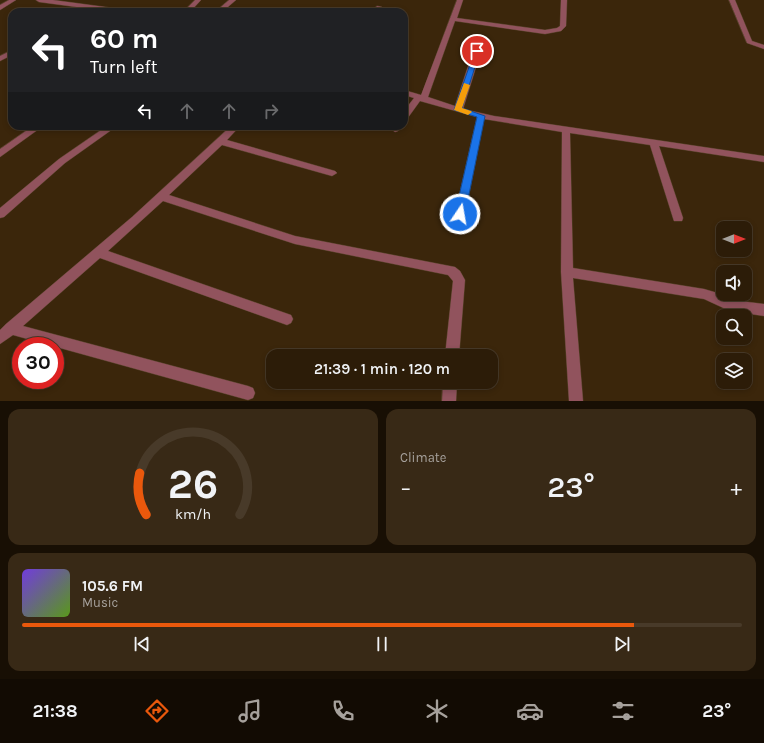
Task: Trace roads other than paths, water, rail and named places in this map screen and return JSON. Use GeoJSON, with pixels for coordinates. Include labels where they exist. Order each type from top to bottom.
{"type":"FeatureCollection","features":[{"type":"Feature","properties":{"kind":"street"},"geometry":{"type":"LineString","coordinates":[[0,8],[13,0]]}},
{"type":"Feature","properties":{"kind":"street"},"geometry":{"type":"LineString","coordinates":[[39,0],[100,8]]}},
{"type":"Feature","properties":{"kind":"street"},"geometry":{"type":"LineString","coordinates":[[190,8],[198,0]]}},
{"type":"Feature","properties":{"kind":"street"},"geometry":{"type":"LineString","coordinates":[[223,8],[233,0]]}},
{"type":"Feature","properties":{"kind":"street"},"geometry":{"type":"LineString","coordinates":[[408,113],[421,98],[460,0]]}},
{"type":"Feature","properties":{"kind":"street"},"geometry":{"type":"LineString","coordinates":[[453,19],[553,32],[563,26],[564,0]]}},
{"type":"Feature","properties":{"kind":"street"},"geometry":{"type":"LineString","coordinates":[[732,0],[749,42],[755,45],[764,46]]}},
{"type":"Feature","properties":{"kind":"street"},"geometry":{"type":"LineString","coordinates":[[458,110],[477,51]]}},
{"type":"Feature","properties":{"kind":"street"},"geometry":{"type":"LineString","coordinates":[[408,93],[481,116],[761,159],[764,169]]}},
{"type":"Feature","properties":{"kind":"street"},"geometry":{"type":"LineString","coordinates":[[460,214],[481,116]]}},
{"type":"Feature","properties":{"kind":"street"},"geometry":{"type":"LineString","coordinates":[[566,129],[568,272],[576,401]]}},
{"type":"Feature","properties":{"kind":"street"},"geometry":{"type":"LineString","coordinates":[[0,154],[33,130]]}},
{"type":"Feature","properties":{"kind":"street"},"geometry":{"type":"LineString","coordinates":[[0,214],[62,161],[107,130]]}},
{"type":"Feature","properties":{"kind":"street"},"geometry":{"type":"LineString","coordinates":[[0,338],[162,196],[232,130]]}},
{"type":"Feature","properties":{"kind":"street"},"geometry":{"type":"LineString","coordinates":[[220,141],[332,173]]}},
{"type":"Feature","properties":{"kind":"street"},"geometry":{"type":"LineString","coordinates":[[654,142],[678,218]]}},
{"type":"Feature","properties":{"kind":"street"},"geometry":{"type":"LineString","coordinates":[[162,196],[295,240],[451,272],[456,275],[459,280],[453,349]]}},
{"type":"Feature","properties":{"kind":"street"},"geometry":{"type":"LineString","coordinates":[[98,252],[287,320]]}},
{"type":"Feature","properties":{"kind":"street"},"geometry":{"type":"LineString","coordinates":[[568,272],[704,294],[717,298],[730,305],[764,310]]}},
{"type":"Feature","properties":{"kind":"street"},"geometry":{"type":"LineString","coordinates":[[10,328],[248,393]]}},
{"type":"Feature","properties":{"kind":"street"},"geometry":{"type":"LineString","coordinates":[[449,401],[450,389]]}}]}
